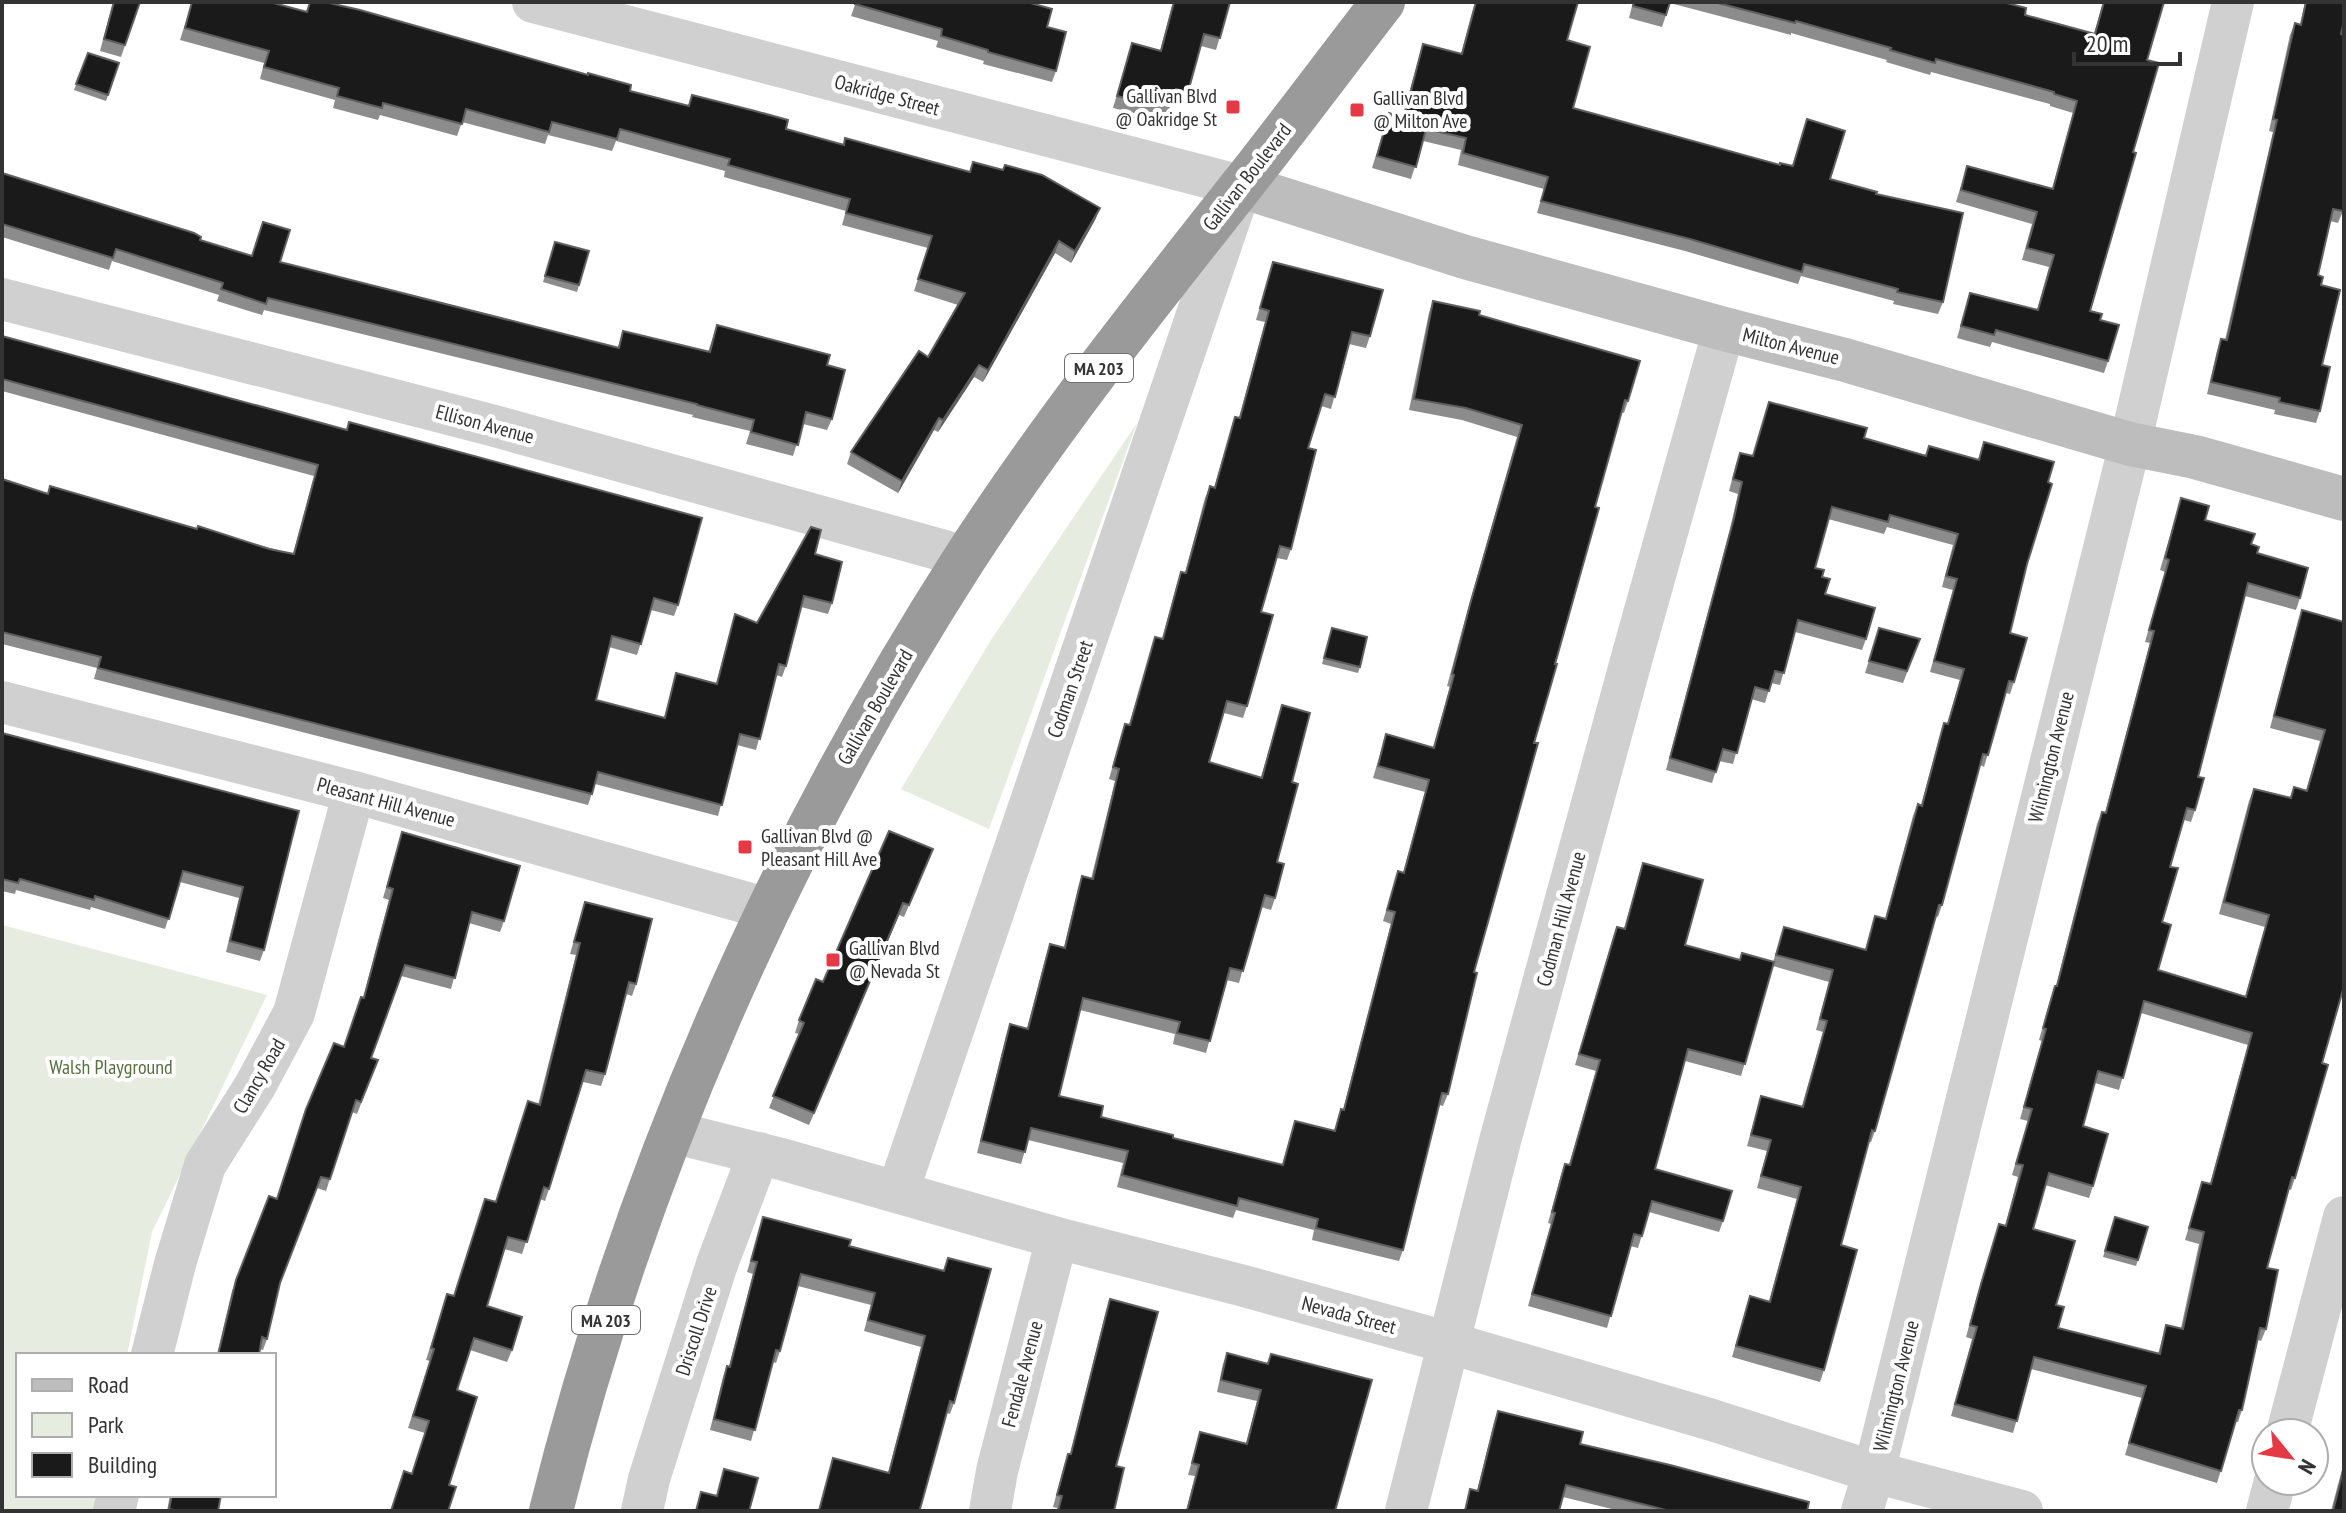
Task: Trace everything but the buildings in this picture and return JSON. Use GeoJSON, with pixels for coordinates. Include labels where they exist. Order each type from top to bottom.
{"type":"FeatureCollection","features":[{"type":"Feature","properties":{"kind":"highway","name":"Gallivan Boulevard"},"geometry":{"type":"LineString","coordinates":[[551,1511],[613,1297],[672,1132],[708,1042],[768,909],[835,777],[922,626],[966,557],[1080,393],[1383,2]]}},
{"type":"Feature","properties":{"kind":"street","name":"Oakridge Street"},"geometry":{"type":"LineString","coordinates":[[533,2],[1241,186]]}},
{"type":"Feature","properties":{"kind":"street","name":"Wilmington Avenue"},"geometry":{"type":"LineString","coordinates":[[1862,1511],[2130,444],[2233,2]]}},
{"type":"Feature","properties":{"kind":"street","name":"Milton Avenue"},"geometry":{"type":"LineString","coordinates":[[1241,186],[1465,257],[1845,360],[2130,444],[2195,457],[2344,499]]}},
{"type":"Feature","properties":{"kind":"street","name":"Codman Street"},"geometry":{"type":"LineString","coordinates":[[898,1191],[1241,186]]}},
{"type":"Feature","properties":{"kind":"street","name":"Ellison Avenue"},"geometry":{"type":"LineString","coordinates":[[2,299],[491,425],[966,557]]}},
{"type":"Feature","properties":{"kind":"street","name":"Codman Hill Avenue"},"geometry":{"type":"LineString","coordinates":[[1406,1511],[1517,1079],[1724,329]]}},
{"type":"Feature","properties":{"kind":"street","name":"Pleasant Hill Avenue"},"geometry":{"type":"LineString","coordinates":[[2,702],[354,792],[768,909]]}},
{"type":"Feature","properties":{"kind":"street","name":"Clancy Road"},"geometry":{"type":"LineString","coordinates":[[153,1353],[205,1165],[255,1086],[294,1013],[354,792]]}},
{"type":"Feature","properties":{"kind":"street","name":"Nevada Street"},"geometry":{"type":"LineString","coordinates":[[672,1132],[759,1153],[1057,1238],[1450,1343],[1712,1420],[1874,1472],[2022,1511]]}},
{"type":"Feature","properties":{"kind":"street","name":"Driscoll Drive"},"geometry":{"type":"LineString","coordinates":[[642,1511],[649,1479],[717,1264],[759,1153]]}},
{"type":"Feature","properties":{"kind":"street"},"geometry":{"type":"LineString","coordinates":[[2291,1417],[2344,1217]]}},
{"type":"Feature","properties":{"kind":"street","name":"Fendale Avenue"},"geometry":{"type":"LineString","coordinates":[[990,1511],[997,1471],[1057,1238]]}},
{"type":"Feature","properties":{"kind":"green space"},"geometry":{"type":"Polygon","coordinates":[[[1137,423],[989,829],[901,789],[991,640],[1137,423]]]}},
{"type":"Feature","properties":{"kind":"green space","name":"Walsh Playground"},"geometry":{"type":"Polygon","coordinates":[[[2,925],[267,995],[152,1232],[127,1353],[16,1353],[16,1497],[98,1497],[95,1511],[2,1511],[2,925]]]}},
{"type":"Feature","properties":{"kind":"place","name":"Gallivan Blvd @ Oakridge St"},"geometry":{"type":"Point","coordinates":[1233,107]}},
{"type":"Feature","properties":{"kind":"place","name":"Gallivan Blvd @ Milton Ave"},"geometry":{"type":"Point","coordinates":[1357,110]}},
{"type":"Feature","properties":{"kind":"place","name":"Gallivan Blvd @ Pleasant Hill Ave"},"geometry":{"type":"Point","coordinates":[745,847]}},
{"type":"Feature","properties":{"kind":"place","name":"Gallivan Blvd @ Nevada St"},"geometry":{"type":"Point","coordinates":[833,960]}}]}
